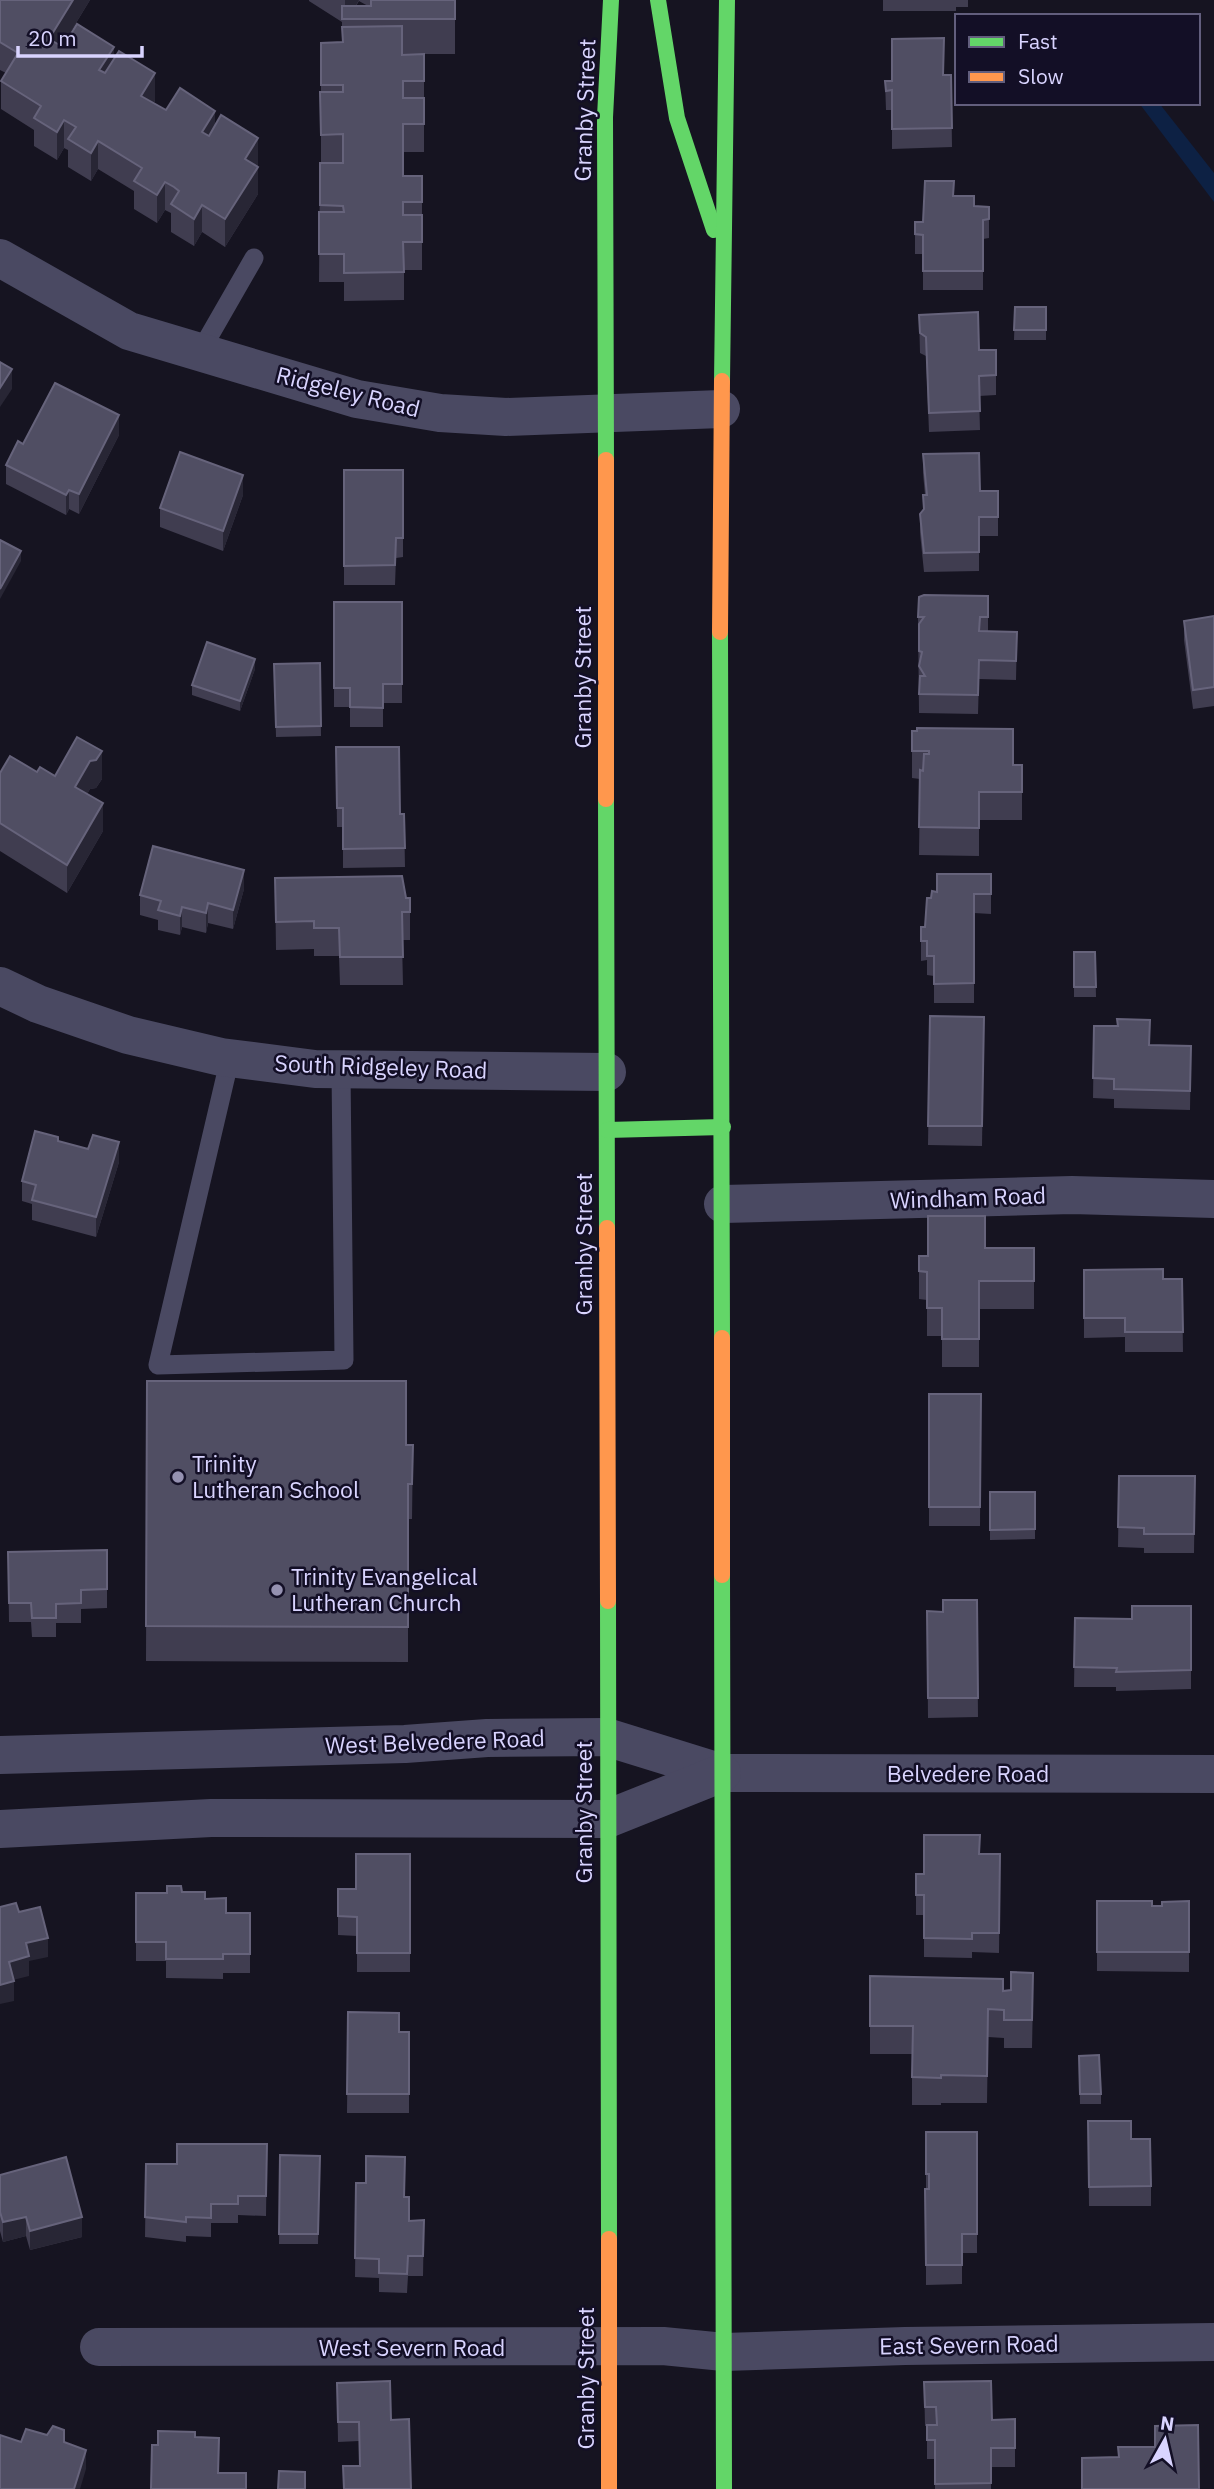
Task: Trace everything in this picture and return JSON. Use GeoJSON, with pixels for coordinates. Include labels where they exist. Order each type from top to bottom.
{"type":"FeatureCollection","features":[{"type":"Feature","properties":{"kind":"main road","name":"Granby Street"},"geometry":{"type":"LineString","coordinates":[[609,2489],[605,117],[611,0]]}},
{"type":"Feature","properties":{"kind":"main road"},"geometry":{"type":"LineString","coordinates":[[659,0],[677,118],[722,251]]}},
{"type":"Feature","properties":{"kind":"main road"},"geometry":{"type":"LineString","coordinates":[[724,2489],[721,409],[727,0]]}},
{"type":"Feature","properties":{"kind":"main road"},"geometry":{"type":"LineString","coordinates":[[607,1130],[723,1128]]}},
{"type":"Feature","properties":{"kind":"street","name":"Ridgeley Road"},"geometry":{"type":"LineString","coordinates":[[0,258],[129,331],[358,399],[439,413],[506,417],[721,409]]}},
{"type":"Feature","properties":{"kind":"street","name":"South Ridgeley Road"},"geometry":{"type":"LineString","coordinates":[[0,986],[38,1004],[128,1035],[230,1058],[341,1069],[607,1072]]}},
{"type":"Feature","properties":{"kind":"street","name":"Windham Road"},"geometry":{"type":"LineString","coordinates":[[723,1204],[1072,1195],[1214,1199]]}},
{"type":"Feature","properties":{"kind":"street","name":"West Belvedere Road"},"geometry":{"type":"LineString","coordinates":[[0,1755],[405,1744],[486,1738],[606,1737],[722,1773]]}},
{"type":"Feature","properties":{"kind":"street","name":"Belvedere Road"},"geometry":{"type":"LineString","coordinates":[[722,1773],[1214,1774]]}},
{"type":"Feature","properties":{"kind":"street"},"geometry":{"type":"LineString","coordinates":[[0,1829],[211,1818],[607,1819],[722,1773]]}},
{"type":"Feature","properties":{"kind":"street","name":"East Severn Road"},"geometry":{"type":"LineString","coordinates":[[724,2352],[905,2346],[1214,2342]]}},
{"type":"Feature","properties":{"kind":"street","name":"West Severn Road"},"geometry":{"type":"LineString","coordinates":[[99,2347],[663,2346],[724,2352]]}},
{"type":"Feature","properties":{"kind":"lane"},"geometry":{"type":"LineString","coordinates":[[200,352],[254,258]]}},
{"type":"Feature","properties":{"kind":"lane"},"geometry":{"type":"LineString","coordinates":[[230,1058],[158,1365],[344,1360],[341,1069]]}},
{"type":"Feature","properties":{"kind":"water"},"geometry":{"type":"Polygon","coordinates":[[[1141,105],[1161,105],[1214,173],[1214,202],[1141,105]]]}},
{"type":"Feature","properties":{"kind":"building"},"geometry":{"type":"Polygon","coordinates":[[[0,0],[73,0],[49,39],[63,47],[77,24],[114,47],[99,70],[105,73],[119,51],[155,73],[141,96],[166,110],[180,88],[215,111],[202,132],[209,136],[221,115],[258,138],[245,159],[258,167],[225,219],[202,205],[194,219],[171,204],[179,191],[174,187],[165,182],[157,195],[134,181],[142,168],[98,141],[91,153],[68,139],[76,127],[64,120],[57,132],[34,118],[41,106],[1,81],[18,53],[0,42],[0,0]]]}},
{"type":"Feature","properties":{"kind":"building"},"geometry":{"type":"Polygon","coordinates":[[[371,0],[455,0],[455,19],[342,19],[342,6],[371,6],[371,0]]]}},
{"type":"Feature","properties":{"kind":"building"},"geometry":{"type":"Polygon","coordinates":[[[402,26],[402,55],[424,54],[424,81],[403,81],[403,98],[424,98],[424,124],[403,124],[403,176],[422,176],[422,202],[403,202],[403,215],[422,215],[422,242],[403,242],[404,272],[344,273],[344,254],[319,254],[319,212],[344,212],[343,206],[320,205],[320,163],[343,163],[343,134],[321,135],[320,92],[343,92],[343,85],[321,85],[321,43],[343,42],[342,27],[402,26]]]}},
{"type":"Feature","properties":{"kind":"building"},"geometry":{"type":"Polygon","coordinates":[[[944,38],[943,75],[951,75],[952,128],[892,129],[892,90],[886,91],[885,81],[892,81],[892,39],[944,38]]]}},
{"type":"Feature","properties":{"kind":"building"},"geometry":{"type":"Polygon","coordinates":[[[925,181],[954,181],[953,196],[974,196],[974,206],[989,207],[989,219],[983,220],[983,271],[923,271],[923,235],[915,234],[915,222],[923,222],[925,181]]]}},
{"type":"Feature","properties":{"kind":"building"},"geometry":{"type":"Polygon","coordinates":[[[1015,307],[1046,307],[1046,330],[1014,330],[1015,307]]]}},
{"type":"Feature","properties":{"kind":"building"},"geometry":{"type":"Polygon","coordinates":[[[978,312],[979,350],[996,350],[996,375],[979,376],[980,411],[929,413],[926,337],[920,333],[919,315],[978,312]]]}},
{"type":"Feature","properties":{"kind":"building"},"geometry":{"type":"Polygon","coordinates":[[[0,362],[12,369],[0,388],[0,362]]]}},
{"type":"Feature","properties":{"kind":"building"},"geometry":{"type":"Polygon","coordinates":[[[55,383],[119,415],[79,494],[69,490],[66,495],[6,465],[18,441],[23,444],[55,383]]]}},
{"type":"Feature","properties":{"kind":"building"},"geometry":{"type":"Polygon","coordinates":[[[180,452],[243,475],[223,531],[160,508],[180,452]]]}},
{"type":"Feature","properties":{"kind":"building"},"geometry":{"type":"Polygon","coordinates":[[[979,453],[980,491],[998,491],[998,517],[979,517],[979,552],[924,553],[920,514],[924,509],[923,495],[927,495],[923,454],[979,453]]]}},
{"type":"Feature","properties":{"kind":"building"},"geometry":{"type":"Polygon","coordinates":[[[344,470],[403,470],[403,538],[396,538],[395,565],[344,566],[344,470]]]}},
{"type":"Feature","properties":{"kind":"building"},"geometry":{"type":"Polygon","coordinates":[[[0,540],[21,551],[0,589],[0,540]]]}},
{"type":"Feature","properties":{"kind":"building"},"geometry":{"type":"Polygon","coordinates":[[[988,596],[988,617],[980,617],[979,631],[1017,632],[1016,661],[979,660],[978,695],[919,694],[920,676],[925,676],[919,666],[922,652],[919,651],[919,624],[924,617],[918,617],[919,597],[988,596]]]}},
{"type":"Feature","properties":{"kind":"building"},"geometry":{"type":"Polygon","coordinates":[[[334,602],[402,602],[402,684],[383,684],[383,708],[350,707],[350,688],[334,688],[334,602]]]}},
{"type":"Feature","properties":{"kind":"building"},"geometry":{"type":"Polygon","coordinates":[[[1214,616],[1214,687],[1193,690],[1184,621],[1214,616]]]}},
{"type":"Feature","properties":{"kind":"building"},"geometry":{"type":"Polygon","coordinates":[[[207,642],[255,659],[240,701],[192,685],[207,642]]]}},
{"type":"Feature","properties":{"kind":"building"},"geometry":{"type":"Polygon","coordinates":[[[320,663],[321,726],[276,727],[274,664],[320,663]]]}},
{"type":"Feature","properties":{"kind":"building"},"geometry":{"type":"Polygon","coordinates":[[[917,728],[1013,729],[1013,765],[1022,765],[1022,792],[979,792],[979,828],[919,827],[920,770],[923,771],[924,754],[929,754],[929,751],[912,751],[912,731],[917,731],[917,728]]]}},
{"type":"Feature","properties":{"kind":"building"},"geometry":{"type":"Polygon","coordinates":[[[77,737],[102,751],[96,760],[90,761],[75,787],[103,803],[67,865],[0,823],[0,773],[10,756],[37,772],[40,767],[55,776],[77,737]]]}},
{"type":"Feature","properties":{"kind":"building"},"geometry":{"type":"Polygon","coordinates":[[[336,747],[399,747],[400,814],[404,814],[405,848],[343,849],[343,808],[337,808],[336,747]]]}},
{"type":"Feature","properties":{"kind":"building"},"geometry":{"type":"Polygon","coordinates":[[[153,846],[244,870],[233,910],[208,903],[206,913],[182,907],[180,916],[158,910],[161,901],[140,895],[153,846]]]}},
{"type":"Feature","properties":{"kind":"building"},"geometry":{"type":"Polygon","coordinates":[[[937,874],[991,874],[991,894],[974,894],[974,983],[934,984],[934,956],[927,956],[927,941],[921,941],[921,927],[925,927],[927,898],[931,898],[932,891],[937,892],[937,874]]]}},
{"type":"Feature","properties":{"kind":"building"},"geometry":{"type":"Polygon","coordinates":[[[402,876],[406,898],[410,898],[410,912],[402,912],[403,957],[340,957],[339,928],[314,928],[314,921],[276,922],[275,878],[402,876]]]}},
{"type":"Feature","properties":{"kind":"building"},"geometry":{"type":"Polygon","coordinates":[[[1074,952],[1095,952],[1096,987],[1074,987],[1074,952]]]}},
{"type":"Feature","properties":{"kind":"building"},"geometry":{"type":"Polygon","coordinates":[[[930,1016],[984,1017],[982,1126],[928,1126],[930,1016]]]}},
{"type":"Feature","properties":{"kind":"building"},"geometry":{"type":"Polygon","coordinates":[[[1117,1019],[1150,1020],[1149,1045],[1191,1046],[1190,1091],[1114,1089],[1114,1079],[1093,1078],[1094,1026],[1118,1026],[1117,1019]]]}},
{"type":"Feature","properties":{"kind":"building"},"geometry":{"type":"Polygon","coordinates":[[[35,1131],[88,1149],[93,1135],[119,1142],[96,1217],[32,1200],[36,1185],[22,1181],[35,1131]]]}},
{"type":"Feature","properties":{"kind":"building"},"geometry":{"type":"Polygon","coordinates":[[[928,1216],[985,1216],[985,1248],[1034,1248],[1034,1281],[979,1281],[979,1339],[942,1339],[942,1308],[927,1308],[927,1272],[919,1271],[919,1256],[928,1256],[928,1216]]]}},
{"type":"Feature","properties":{"kind":"building"},"geometry":{"type":"Polygon","coordinates":[[[1163,1269],[1163,1279],[1182,1279],[1183,1332],[1125,1332],[1125,1318],[1084,1318],[1084,1270],[1163,1269]]]}},
{"type":"Feature","properties":{"kind":"building","name":"Trinity Evangelical Lutheran Church"},"geometry":{"type":"Polygon","coordinates":[[[147,1381],[406,1381],[406,1445],[413,1445],[412,1484],[408,1484],[408,1627],[146,1626],[147,1381]]]}},
{"type":"Feature","properties":{"kind":"building"},"geometry":{"type":"Polygon","coordinates":[[[929,1394],[981,1394],[980,1507],[929,1507],[929,1394]]]}},
{"type":"Feature","properties":{"kind":"building"},"geometry":{"type":"Polygon","coordinates":[[[1119,1476],[1195,1476],[1194,1534],[1144,1534],[1144,1528],[1118,1527],[1119,1476]]]}},
{"type":"Feature","properties":{"kind":"building"},"geometry":{"type":"Polygon","coordinates":[[[990,1492],[1035,1492],[1035,1529],[990,1530],[990,1492]]]}},
{"type":"Feature","properties":{"kind":"building"},"geometry":{"type":"Polygon","coordinates":[[[107,1550],[107,1589],[81,1590],[81,1603],[56,1604],[56,1618],[32,1618],[31,1603],[9,1603],[8,1552],[107,1550]]]}},
{"type":"Feature","properties":{"kind":"building"},"geometry":{"type":"Polygon","coordinates":[[[943,1600],[977,1600],[978,1698],[928,1698],[927,1611],[943,1612],[943,1600]]]}},
{"type":"Feature","properties":{"kind":"building"},"geometry":{"type":"Polygon","coordinates":[[[1132,1606],[1191,1606],[1191,1670],[1116,1672],[1117,1668],[1074,1667],[1075,1618],[1132,1619],[1132,1606]]]}},
{"type":"Feature","properties":{"kind":"building"},"geometry":{"type":"Polygon","coordinates":[[[924,1835],[980,1835],[979,1854],[1000,1854],[999,1933],[972,1933],[972,1939],[924,1938],[924,1895],[916,1895],[916,1874],[924,1874],[924,1835]]]}},
{"type":"Feature","properties":{"kind":"building"},"geometry":{"type":"Polygon","coordinates":[[[356,1854],[410,1854],[410,1953],[357,1953],[357,1917],[338,1916],[338,1889],[356,1889],[356,1854]]]}},
{"type":"Feature","properties":{"kind":"building"},"geometry":{"type":"Polygon","coordinates":[[[167,1886],[181,1886],[182,1892],[205,1892],[205,1899],[226,1898],[226,1913],[250,1913],[250,1954],[223,1954],[223,1959],[166,1959],[166,1942],[136,1942],[136,1893],[167,1893],[167,1886]]]}},
{"type":"Feature","properties":{"kind":"building"},"geometry":{"type":"Polygon","coordinates":[[[1097,1901],[1152,1901],[1152,1906],[1162,1906],[1162,1902],[1189,1901],[1189,1952],[1097,1952],[1097,1901]]]}},
{"type":"Feature","properties":{"kind":"building"},"geometry":{"type":"Polygon","coordinates":[[[16,1903],[19,1912],[40,1907],[48,1938],[26,1943],[29,1956],[9,1962],[14,1981],[0,1985],[0,1907],[16,1903]]]}},
{"type":"Feature","properties":{"kind":"building"},"geometry":{"type":"Polygon","coordinates":[[[1011,1972],[1033,1973],[1032,2020],[1004,2020],[1004,2010],[988,2009],[987,2076],[912,2077],[913,2026],[870,2026],[870,1976],[1003,1979],[1003,1991],[1011,1990],[1011,1972]]]}},
{"type":"Feature","properties":{"kind":"building"},"geometry":{"type":"Polygon","coordinates":[[[348,2012],[399,2013],[399,2032],[409,2032],[409,2094],[347,2094],[348,2012]]]}},
{"type":"Feature","properties":{"kind":"building"},"geometry":{"type":"Polygon","coordinates":[[[1099,2055],[1101,2094],[1080,2094],[1079,2056],[1099,2055]]]}},
{"type":"Feature","properties":{"kind":"building"},"geometry":{"type":"Polygon","coordinates":[[[1088,2121],[1131,2121],[1131,2139],[1150,2139],[1151,2186],[1089,2187],[1088,2121]]]}},
{"type":"Feature","properties":{"kind":"building"},"geometry":{"type":"Polygon","coordinates":[[[926,2132],[977,2132],[977,2234],[962,2234],[962,2265],[926,2265],[925,2189],[929,2189],[929,2174],[926,2174],[926,2132]]]}},
{"type":"Feature","properties":{"kind":"building"},"geometry":{"type":"Polygon","coordinates":[[[177,2144],[267,2144],[266,2196],[238,2196],[238,2204],[211,2204],[211,2218],[186,2217],[186,2222],[145,2217],[146,2164],[177,2164],[177,2144]]]}},
{"type":"Feature","properties":{"kind":"building"},"geometry":{"type":"Polygon","coordinates":[[[280,2155],[320,2156],[318,2234],[279,2234],[280,2155]]]}},
{"type":"Feature","properties":{"kind":"building"},"geometry":{"type":"Polygon","coordinates":[[[366,2156],[405,2157],[404,2197],[409,2197],[409,2221],[424,2220],[423,2256],[408,2256],[407,2274],[379,2273],[379,2259],[355,2258],[356,2183],[366,2183],[366,2156]]]}},
{"type":"Feature","properties":{"kind":"building"},"geometry":{"type":"Polygon","coordinates":[[[66,2157],[82,2217],[30,2231],[26,2217],[3,2222],[0,2212],[0,2175],[66,2157]]]}},
{"type":"Feature","properties":{"kind":"building"},"geometry":{"type":"Polygon","coordinates":[[[390,2381],[391,2420],[409,2419],[411,2489],[344,2489],[343,2466],[360,2466],[359,2422],[338,2422],[337,2383],[390,2381]]]}},
{"type":"Feature","properties":{"kind":"building"},"geometry":{"type":"Polygon","coordinates":[[[991,2381],[992,2420],[1015,2419],[1015,2448],[991,2448],[991,2483],[935,2484],[935,2440],[927,2440],[927,2425],[937,2425],[936,2407],[925,2407],[924,2382],[991,2381]]]}},
{"type":"Feature","properties":{"kind":"building"},"geometry":{"type":"Polygon","coordinates":[[[1198,2425],[1199,2489],[1082,2489],[1082,2458],[1119,2457],[1118,2447],[1155,2447],[1155,2426],[1198,2425]]]}},
{"type":"Feature","properties":{"kind":"building"},"geometry":{"type":"Polygon","coordinates":[[[53,2426],[64,2430],[64,2442],[86,2450],[74,2489],[0,2489],[0,2435],[21,2442],[26,2429],[47,2435],[53,2426]]]}},
{"type":"Feature","properties":{"kind":"building"},"geometry":{"type":"Polygon","coordinates":[[[158,2431],[195,2432],[195,2437],[219,2438],[218,2473],[246,2473],[246,2489],[151,2489],[152,2445],[158,2445],[158,2431]]]}},
{"type":"Feature","properties":{"kind":"building"},"geometry":{"type":"Polygon","coordinates":[[[279,2471],[305,2472],[305,2489],[278,2489],[279,2471]]]}},
{"type":"Feature","properties":{"kind":"traffic: fast"},"geometry":{"type":"LineString","coordinates":[[606,460],[605,117],[611,0]]}},
{"type":"Feature","properties":{"kind":"traffic: fast"},"geometry":{"type":"LineString","coordinates":[[658,0],[677,118],[714,230]]}},
{"type":"Feature","properties":{"kind":"traffic: fast"},"geometry":{"type":"LineString","coordinates":[[722,381],[727,0]]}},
{"type":"Feature","properties":{"kind":"traffic: fast"},"geometry":{"type":"LineString","coordinates":[[720,632],[722,1338]]}},
{"type":"Feature","properties":{"kind":"traffic: fast"},"geometry":{"type":"LineString","coordinates":[[606,799],[607,1228]]}},
{"type":"Feature","properties":{"kind":"traffic: fast"},"geometry":{"type":"LineString","coordinates":[[607,1130],[723,1127]]}},
{"type":"Feature","properties":{"kind":"traffic: fast"},"geometry":{"type":"LineString","coordinates":[[722,1575],[724,2489]]}},
{"type":"Feature","properties":{"kind":"traffic: fast"},"geometry":{"type":"LineString","coordinates":[[608,1601],[609,2239]]}},
{"type":"Feature","properties":{"kind":"traffic: slow"},"geometry":{"type":"LineString","coordinates":[[720,632],[722,381]]}},
{"type":"Feature","properties":{"kind":"traffic: slow"},"geometry":{"type":"LineString","coordinates":[[606,460],[606,799]]}},
{"type":"Feature","properties":{"kind":"traffic: slow"},"geometry":{"type":"LineString","coordinates":[[607,1228],[608,1601]]}},
{"type":"Feature","properties":{"kind":"traffic: slow"},"geometry":{"type":"LineString","coordinates":[[722,1338],[722,1575]]}},
{"type":"Feature","properties":{"kind":"traffic: slow"},"geometry":{"type":"LineString","coordinates":[[609,2239],[609,2489]]}},
{"type":"Feature","properties":{"kind":"place","name":"Trinity Lutheran School"},"geometry":{"type":"Point","coordinates":[178,1477]}},
{"type":"Feature","properties":{"kind":"place","name":"Trinity Evangelical Lutheran Church"},"geometry":{"type":"Point","coordinates":[277,1590]}}]}
